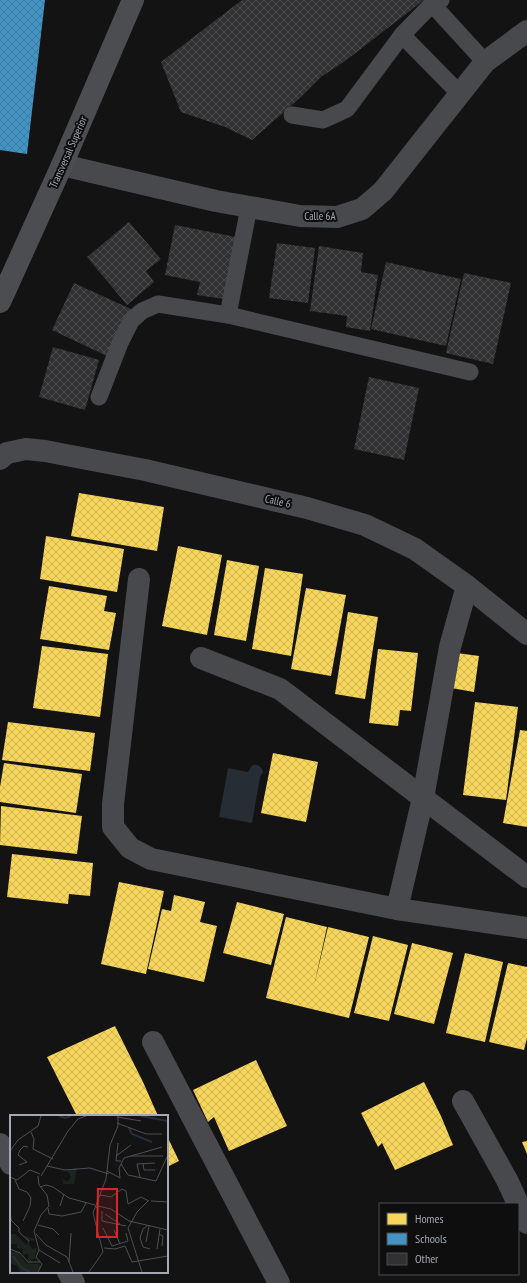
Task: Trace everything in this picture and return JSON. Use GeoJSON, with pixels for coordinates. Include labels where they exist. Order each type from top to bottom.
{"type":"FeatureCollection","features":[{"type":"Feature","properties":{"kind":"main road","name":"Transversal Superior"},"geometry":{"type":"LineString","coordinates":[[0,302],[62,165],[133,0]]}},
{"type":"Feature","properties":{"kind":"main road"},"geometry":{"type":"LineString","coordinates":[[0,1144],[10,1162]]}},
{"type":"Feature","properties":{"kind":"main road"},"geometry":{"type":"LineString","coordinates":[[69,1273],[74,1283]]}},
{"type":"Feature","properties":{"kind":"street","name":"Calle 6A"},"geometry":{"type":"LineString","coordinates":[[62,165],[216,201],[300,216],[337,217],[362,209],[383,191],[485,62],[527,31]]}},
{"type":"Feature","properties":{"kind":"street","name":"Calle 6"},"geometry":{"type":"LineString","coordinates":[[0,459],[7,453],[26,449],[45,451],[145,470],[307,508],[365,525],[415,549],[467,586],[527,634]]}},
{"type":"Feature","properties":{"kind":"street"},"geometry":{"type":"LineString","coordinates":[[139,579],[113,804],[113,828],[130,848],[151,859],[398,909],[527,928]]}},
{"type":"Feature","properties":{"kind":"street"},"geometry":{"type":"LineString","coordinates":[[398,909],[423,798],[450,647],[467,586]]}},
{"type":"Feature","properties":{"kind":"street"},"geometry":{"type":"LineString","coordinates":[[201,658],[280,689],[527,877]]}},
{"type":"Feature","properties":{"kind":"street"},"geometry":{"type":"LineString","coordinates":[[153,1042],[279,1283]]}},
{"type":"Feature","properties":{"kind":"street"},"geometry":{"type":"LineString","coordinates":[[463,1101],[507,1180],[518,1203]]}},
{"type":"Feature","properties":{"kind":"street"},"geometry":{"type":"LineString","coordinates":[[519,1206],[527,1223]]}},
{"type":"Feature","properties":{"kind":"lane"},"geometry":{"type":"LineString","coordinates":[[292,116],[323,120],[347,109],[402,35],[437,2],[485,62]]}},
{"type":"Feature","properties":{"kind":"lane"},"geometry":{"type":"LineString","coordinates":[[402,35],[460,94]]}},
{"type":"Feature","properties":{"kind":"lane"},"geometry":{"type":"LineString","coordinates":[[228,315],[249,207]]}},
{"type":"Feature","properties":{"kind":"lane"},"geometry":{"type":"LineString","coordinates":[[99,397],[120,343],[131,321],[142,311],[158,304],[228,315],[470,372]]}},
{"type":"Feature","properties":{"kind":"shaded area"},"geometry":{"type":"Polygon","coordinates":[[[253,765],[260,766],[263,772],[260,777],[252,823],[219,817],[228,768],[248,772],[253,765]]]}},
{"type":"Feature","properties":{"kind":"building: Homes"},"geometry":{"type":"Polygon","coordinates":[[[79,493],[164,507],[157,551],[71,536],[79,493]]]}},
{"type":"Feature","properties":{"kind":"building: Homes"},"geometry":{"type":"Polygon","coordinates":[[[46,536],[124,549],[117,592],[40,579],[46,536]]]}},
{"type":"Feature","properties":{"kind":"building: Homes"},"geometry":{"type":"Polygon","coordinates":[[[178,546],[222,555],[207,635],[162,626],[178,546]]]}},
{"type":"Feature","properties":{"kind":"building: Homes"},"geometry":{"type":"Polygon","coordinates":[[[227,560],[259,566],[246,641],[214,635],[227,560]]]}},
{"type":"Feature","properties":{"kind":"building: Homes"},"geometry":{"type":"Polygon","coordinates":[[[265,568],[303,574],[291,656],[252,649],[265,568]]]}},
{"type":"Feature","properties":{"kind":"building: Homes"},"geometry":{"type":"Polygon","coordinates":[[[49,586],[107,596],[104,611],[116,613],[109,650],[40,639],[49,586]]]}},
{"type":"Feature","properties":{"kind":"building: Homes"},"geometry":{"type":"Polygon","coordinates":[[[306,588],[346,595],[331,676],[291,669],[306,588]]]}},
{"type":"Feature","properties":{"kind":"building: Homes"},"geometry":{"type":"Polygon","coordinates":[[[348,612],[378,617],[365,699],[335,694],[348,612]]]}},
{"type":"Feature","properties":{"kind":"building: Homes"},"geometry":{"type":"Polygon","coordinates":[[[42,646],[108,654],[100,717],[33,708],[42,646]]]}},
{"type":"Feature","properties":{"kind":"building: Homes"},"geometry":{"type":"Polygon","coordinates":[[[378,649],[418,653],[411,711],[400,710],[398,726],[369,723],[378,649]]]}},
{"type":"Feature","properties":{"kind":"building: Homes"},"geometry":{"type":"Polygon","coordinates":[[[457,653],[479,656],[474,692],[451,688],[457,653]]]}},
{"type":"Feature","properties":{"kind":"building: Homes"},"geometry":{"type":"Polygon","coordinates":[[[475,702],[518,707],[506,800],[463,795],[475,702]]]}},
{"type":"Feature","properties":{"kind":"building: Homes"},"geometry":{"type":"Polygon","coordinates":[[[8,722],[95,733],[90,771],[2,760],[8,722]]]}},
{"type":"Feature","properties":{"kind":"building: Homes"},"geometry":{"type":"Polygon","coordinates":[[[520,730],[527,731],[527,827],[503,823],[520,730]]]}},
{"type":"Feature","properties":{"kind":"building: Homes"},"geometry":{"type":"Polygon","coordinates":[[[273,753],[318,762],[306,822],[261,813],[273,753]]]}},
{"type":"Feature","properties":{"kind":"building: Homes"},"geometry":{"type":"Polygon","coordinates":[[[4,763],[82,774],[76,813],[0,802],[0,787],[4,763]]]}},
{"type":"Feature","properties":{"kind":"building: Homes"},"geometry":{"type":"Polygon","coordinates":[[[1,806],[82,816],[77,854],[0,845],[1,806]]]}},
{"type":"Feature","properties":{"kind":"building: Homes"},"geometry":{"type":"Polygon","coordinates":[[[12,854],[93,863],[90,896],[69,894],[68,904],[7,897],[12,854]]]}},
{"type":"Feature","properties":{"kind":"building: Homes"},"geometry":{"type":"Polygon","coordinates":[[[119,882],[164,891],[146,974],[101,964],[119,882]]]}},
{"type":"Feature","properties":{"kind":"building: Homes"},"geometry":{"type":"Polygon","coordinates":[[[174,895],[205,902],[200,922],[217,926],[204,982],[148,969],[162,909],[171,911],[174,895]]]}},
{"type":"Feature","properties":{"kind":"building: Homes"},"geometry":{"type":"Polygon","coordinates":[[[237,902],[284,914],[271,965],[223,953],[237,902]]]}},
{"type":"Feature","properties":{"kind":"building: Homes"},"geometry":{"type":"Polygon","coordinates":[[[286,917],[327,927],[314,986],[328,927],[369,937],[349,1018],[266,998],[286,917]]]}},
{"type":"Feature","properties":{"kind":"building: Homes"},"geometry":{"type":"Polygon","coordinates":[[[373,936],[408,945],[389,1021],[354,1013],[373,936]]]}},
{"type":"Feature","properties":{"kind":"building: Homes"},"geometry":{"type":"Polygon","coordinates":[[[412,943],[453,953],[434,1024],[394,1014],[412,943]]]}},
{"type":"Feature","properties":{"kind":"building: Homes"},"geometry":{"type":"Polygon","coordinates":[[[465,953],[503,962],[485,1042],[446,1033],[465,953]]]}},
{"type":"Feature","properties":{"kind":"building: Homes"},"geometry":{"type":"Polygon","coordinates":[[[508,963],[527,967],[527,1038],[524,1050],[489,1042],[508,963]]]}},
{"type":"Feature","properties":{"kind":"building: Homes"},"geometry":{"type":"Polygon","coordinates":[[[115,1026],[158,1115],[76,1115],[47,1057],[115,1026]]]}},
{"type":"Feature","properties":{"kind":"building: Homes"},"geometry":{"type":"Polygon","coordinates":[[[256,1060],[287,1126],[229,1151],[214,1117],[208,1122],[193,1090],[256,1060]]]}},
{"type":"Feature","properties":{"kind":"building: Homes"},"geometry":{"type":"Polygon","coordinates":[[[424,1082],[441,1116],[453,1145],[395,1170],[382,1143],[378,1147],[361,1113],[424,1082]]]}},
{"type":"Feature","properties":{"kind":"building: Homes"},"geometry":{"type":"Polygon","coordinates":[[[168,1138],[179,1161],[168,1166],[168,1138]]]}},
{"type":"Feature","properties":{"kind":"building: Homes"},"geometry":{"type":"Polygon","coordinates":[[[527,1141],[527,1154],[522,1142],[527,1141]]]}},
{"type":"Feature","properties":{"kind":"building: Schools"},"geometry":{"type":"Polygon","coordinates":[[[0,0],[45,0],[27,154],[0,150],[0,0]]]}},
{"type":"Feature","properties":{"kind":"building: Other"},"geometry":{"type":"Polygon","coordinates":[[[242,0],[424,0],[345,61],[321,77],[301,97],[252,140],[225,127],[181,112],[161,62],[242,0]]]}},
{"type":"Feature","properties":{"kind":"building: Other"},"geometry":{"type":"Polygon","coordinates":[[[129,222],[161,259],[146,271],[154,282],[127,305],[87,257],[129,222]]]}},
{"type":"Feature","properties":{"kind":"building: Other"},"geometry":{"type":"Polygon","coordinates":[[[175,225],[236,237],[224,299],[197,295],[200,282],[165,275],[175,225]]]}},
{"type":"Feature","properties":{"kind":"building: Other"},"geometry":{"type":"Polygon","coordinates":[[[277,243],[315,248],[308,303],[269,298],[277,243]]]}},
{"type":"Feature","properties":{"kind":"building: Other"},"geometry":{"type":"Polygon","coordinates":[[[319,246],[363,253],[361,272],[378,275],[370,331],[346,327],[347,316],[310,311],[319,246]]]}},
{"type":"Feature","properties":{"kind":"building: Other"},"geometry":{"type":"Polygon","coordinates":[[[386,262],[461,279],[446,346],[371,329],[386,262]]]}},
{"type":"Feature","properties":{"kind":"building: Other"},"geometry":{"type":"Polygon","coordinates":[[[464,273],[511,283],[493,364],[446,353],[464,273]]]}},
{"type":"Feature","properties":{"kind":"building: Other"},"geometry":{"type":"Polygon","coordinates":[[[74,283],[131,309],[109,357],[52,330],[74,283]]]}},
{"type":"Feature","properties":{"kind":"building: Other"},"geometry":{"type":"Polygon","coordinates":[[[53,347],[99,360],[85,410],[39,397],[53,347]]]}},
{"type":"Feature","properties":{"kind":"building: Other"},"geometry":{"type":"Polygon","coordinates":[[[369,377],[419,388],[404,460],[354,449],[369,377]]]}}]}
